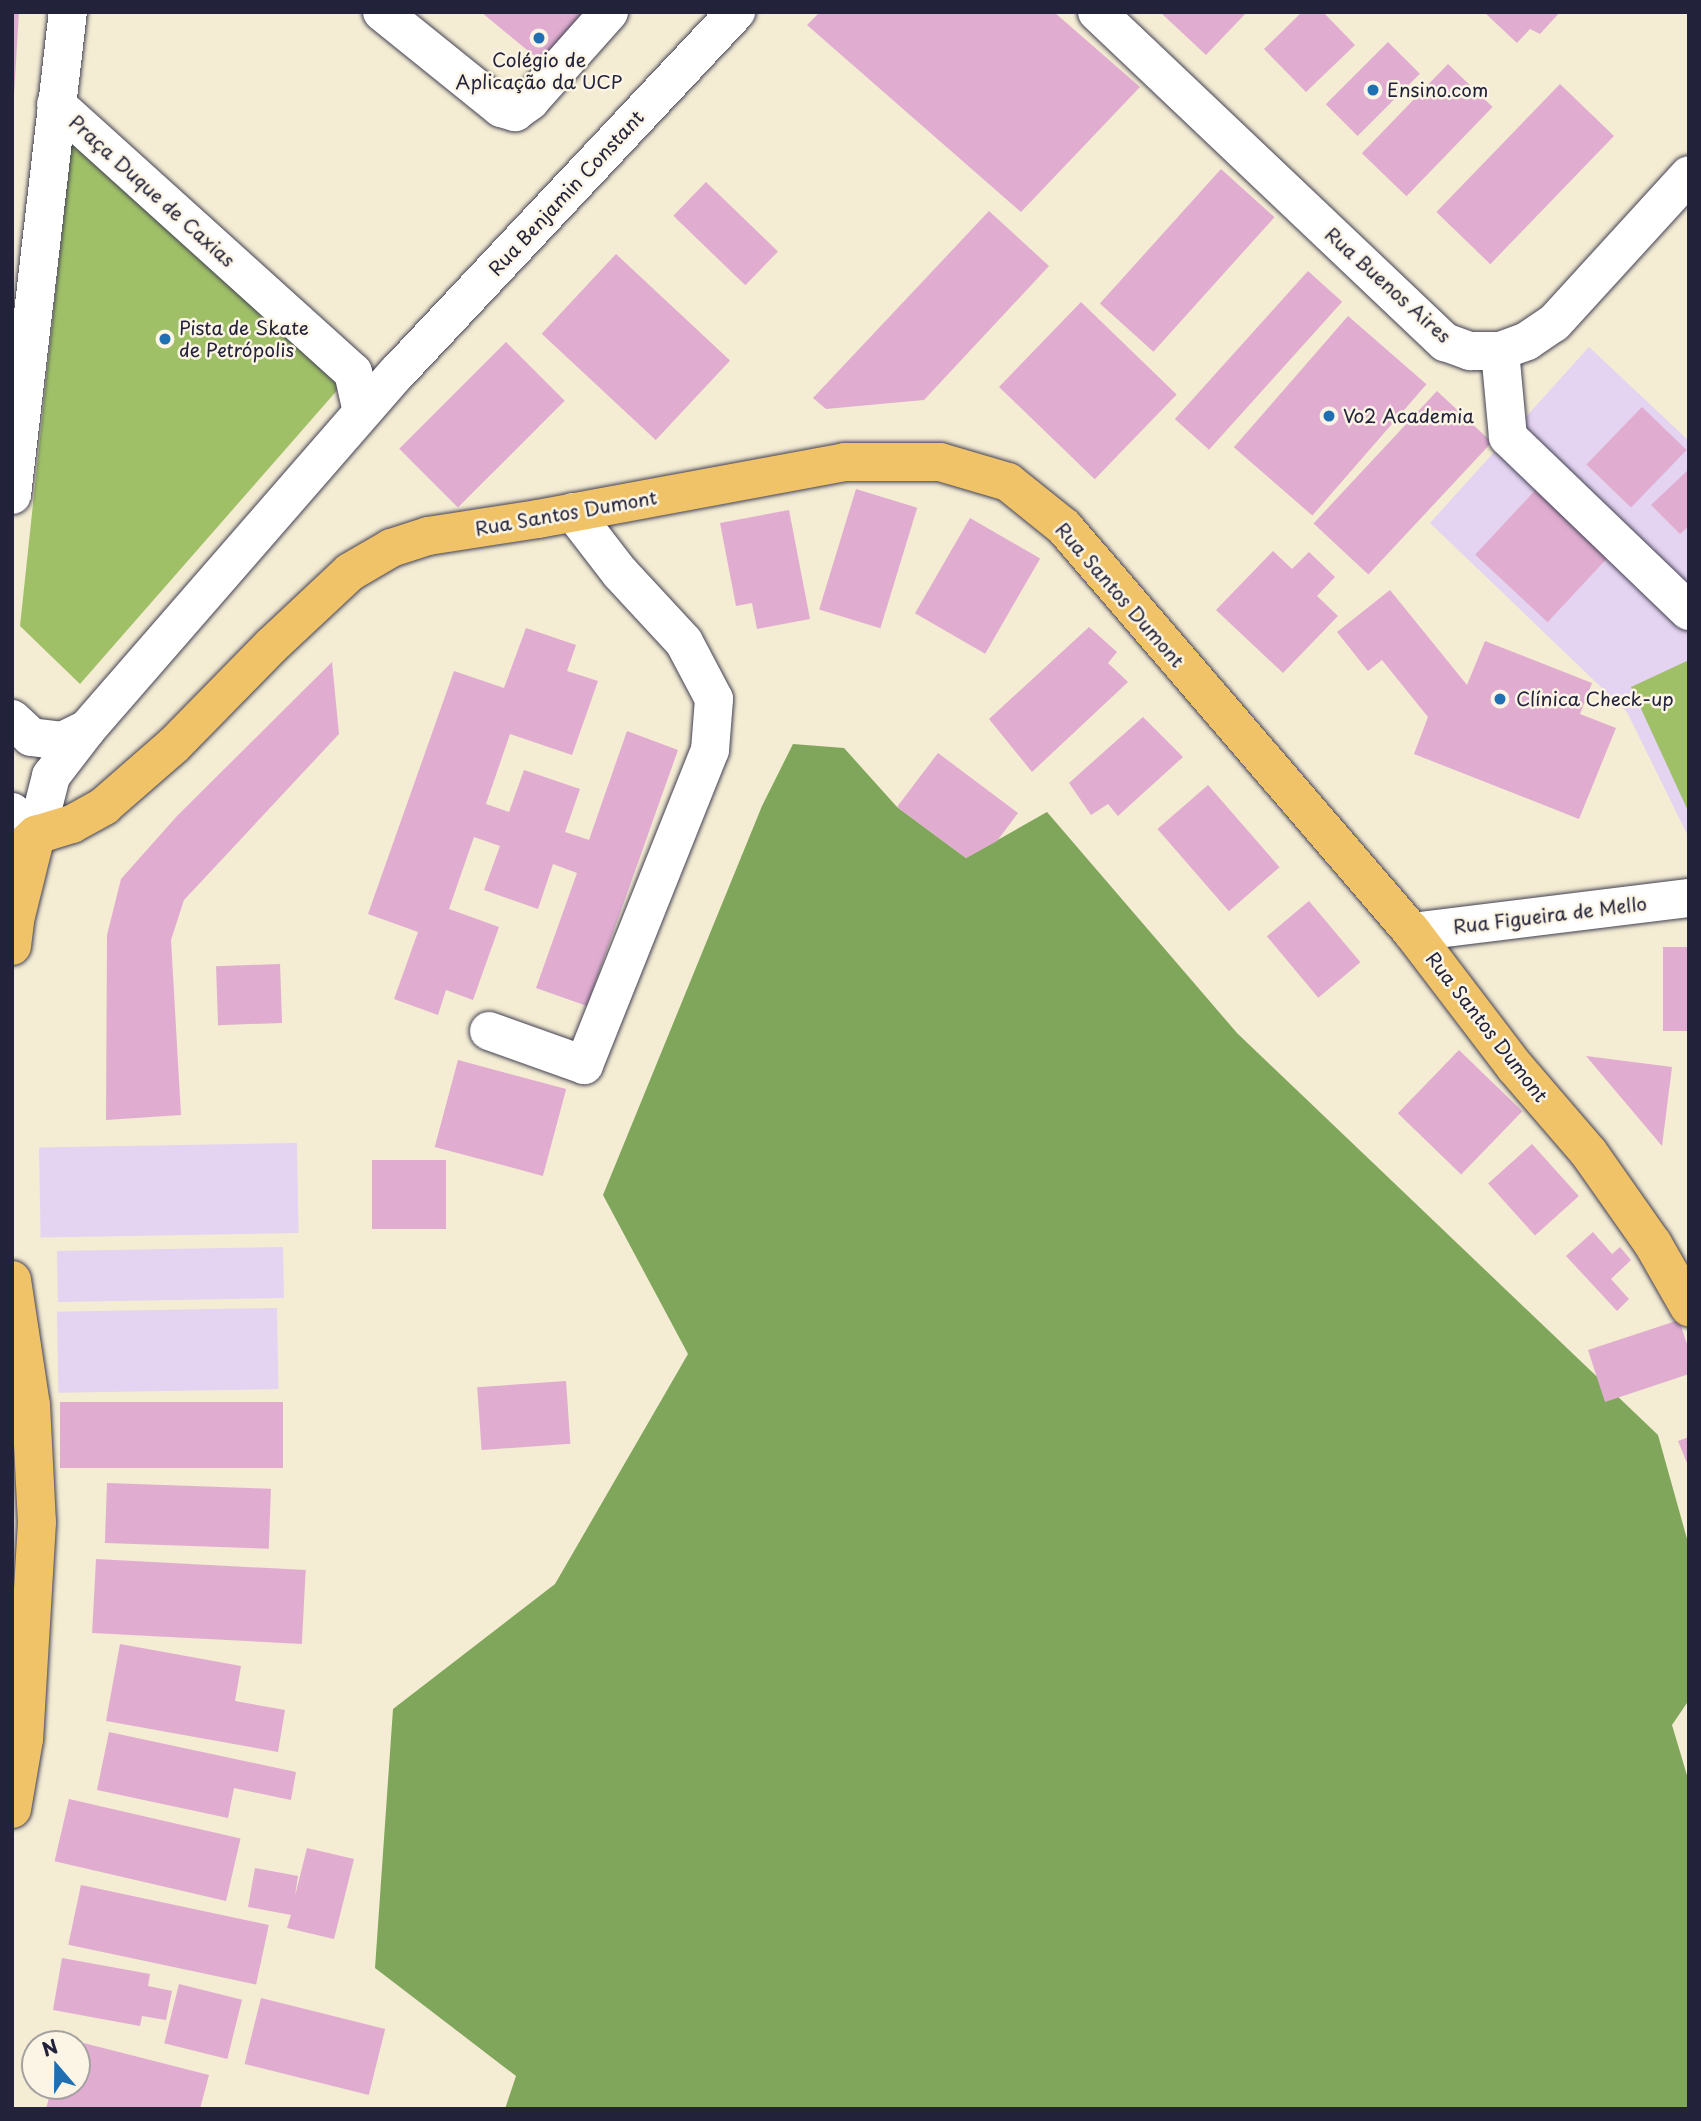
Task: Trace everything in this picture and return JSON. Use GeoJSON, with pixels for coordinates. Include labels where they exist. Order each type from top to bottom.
{"type":"FeatureCollection","features":[{"type":"Feature","properties":{"kind":"main road","name":"Rua Santos Dumont"},"geometry":{"type":"LineString","coordinates":[[20,835],[72,824],[104,806],[174,745],[271,646],[350,572],[391,548],[428,536],[845,462],[940,462],[1008,482],[1065,527],[1265,764],[1412,932],[1515,1067],[1589,1153],[1653,1244],[1689,1307]]}},
{"type":"Feature","properties":{"kind":"main road"},"geometry":{"type":"LineString","coordinates":[[12,946],[20,835]]}},
{"type":"Feature","properties":{"kind":"main road"},"geometry":{"type":"LineString","coordinates":[[12,1280],[31,1405],[37,1522],[24,1739],[12,1809]]}},
{"type":"Feature","properties":{"kind":"street"},"geometry":{"type":"LineString","coordinates":[[56,104],[68,12]]}},
{"type":"Feature","properties":{"kind":"street"},"geometry":{"type":"LineString","coordinates":[[382,12],[501,108],[515,112],[530,101],[609,12]]}},
{"type":"Feature","properties":{"kind":"street","name":"Rua Benjamin Constant"},"geometry":{"type":"LineString","coordinates":[[396,374],[736,12]]}},
{"type":"Feature","properties":{"kind":"street","name":"Rua Buenos Aires"},"geometry":{"type":"LineString","coordinates":[[1097,12],[1445,342],[1470,351],[1500,351],[1527,341],[1553,323],[1689,175]]}},
{"type":"Feature","properties":{"kind":"street","name":"Praça Duque de Caxias"},"geometry":{"type":"LineString","coordinates":[[56,104],[353,372]]}},
{"type":"Feature","properties":{"kind":"street","name":"Praça Duque de Caxias"},"geometry":{"type":"LineString","coordinates":[[12,495],[56,104]]}},
{"type":"Feature","properties":{"kind":"street"},"geometry":{"type":"LineString","coordinates":[[1500,351],[1508,437],[1689,611]]}},
{"type":"Feature","properties":{"kind":"street"},"geometry":{"type":"LineString","coordinates":[[362,412],[353,372],[396,374]]}},
{"type":"Feature","properties":{"kind":"street"},"geometry":{"type":"LineString","coordinates":[[20,835],[51,776],[86,729],[396,374]]}},
{"type":"Feature","properties":{"kind":"street"},"geometry":{"type":"LineString","coordinates":[[488,1031],[584,1065],[710,750],[714,699],[684,642],[620,573],[573,512]]}},
{"type":"Feature","properties":{"kind":"street"},"geometry":{"type":"LineString","coordinates":[[12,719],[31,737],[62,741],[86,729]]}},
{"type":"Feature","properties":{"kind":"street","name":"Rua Figueira de Mello"},"geometry":{"type":"LineString","coordinates":[[1412,932],[1689,898]]}},
{"type":"Feature","properties":{"kind":"shaded area"},"geometry":{"type":"Polygon","coordinates":[[[1589,347],[1689,441],[1689,838],[1627,712],[1430,523],[1589,347]]]}},
{"type":"Feature","properties":{"kind":"shaded area"},"geometry":{"type":"Polygon","coordinates":[[[297,1143],[299,1233],[41,1237],[39,1148],[297,1143]]]}},
{"type":"Feature","properties":{"kind":"shaded area"},"geometry":{"type":"Polygon","coordinates":[[[283,1247],[284,1298],[58,1302],[57,1251],[283,1247]]]}},
{"type":"Feature","properties":{"kind":"shaded area"},"geometry":{"type":"Polygon","coordinates":[[[277,1308],[278,1389],[58,1393],[57,1312],[277,1308]]]}},
{"type":"Feature","properties":{"kind":"green space"},"geometry":{"type":"Polygon","coordinates":[[[72,138],[340,387],[80,684],[20,626],[72,138]]]}},
{"type":"Feature","properties":{"kind":"green space"},"geometry":{"type":"Polygon","coordinates":[[[1689,660],[1689,813],[1631,687],[1689,660]]]}},
{"type":"Feature","properties":{"kind":"green space"},"geometry":{"type":"Polygon","coordinates":[[[793,744],[844,748],[897,807],[966,858],[1047,812],[1237,1033],[1658,1435],[1689,1546],[1689,1700],[1672,1725],[1689,1782],[1689,2109],[505,2109],[516,2076],[375,1968],[393,1709],[555,1584],[688,1354],[603,1195],[762,806],[793,744]]]}},
{"type":"Feature","properties":{"kind":"building"},"geometry":{"type":"Polygon","coordinates":[[[12,12],[19,12],[14,95],[12,95],[12,12]]]}},
{"type":"Feature","properties":{"kind":"building","name":"Colégio de Aplicação da UCP"},"geometry":{"type":"Polygon","coordinates":[[[481,12],[586,12],[544,64],[481,12]]]}},
{"type":"Feature","properties":{"kind":"building"},"geometry":{"type":"Polygon","coordinates":[[[820,12],[1054,12],[1140,87],[1021,212],[807,25],[820,12]]]}},
{"type":"Feature","properties":{"kind":"building"},"geometry":{"type":"Polygon","coordinates":[[[1160,12],[1247,12],[1206,55],[1160,12]]]}},
{"type":"Feature","properties":{"kind":"building"},"geometry":{"type":"Polygon","coordinates":[[[1302,12],[1323,12],[1355,45],[1306,92],[1264,49],[1302,12]]]}},
{"type":"Feature","properties":{"kind":"building"},"geometry":{"type":"Polygon","coordinates":[[[1484,12],[1560,12],[1540,34],[1530,29],[1517,43],[1484,12]]]}},
{"type":"Feature","properties":{"kind":"building","name":"Ensino.com"},"geometry":{"type":"Polygon","coordinates":[[[1388,42],[1420,74],[1358,136],[1326,104],[1388,42]]]}},
{"type":"Feature","properties":{"kind":"building"},"geometry":{"type":"Polygon","coordinates":[[[1448,64],[1493,107],[1406,196],[1362,153],[1448,64]]]}},
{"type":"Feature","properties":{"kind":"building"},"geometry":{"type":"Polygon","coordinates":[[[1560,84],[1614,136],[1490,264],[1436,212],[1560,84]]]}},
{"type":"Feature","properties":{"kind":"building"},"geometry":{"type":"Polygon","coordinates":[[[1221,169],[1275,217],[1153,352],[1100,304],[1221,169]]]}},
{"type":"Feature","properties":{"kind":"building"},"geometry":{"type":"Polygon","coordinates":[[[706,182],[778,251],[745,285],[673,216],[706,182]]]}},
{"type":"Feature","properties":{"kind":"building"},"geometry":{"type":"Polygon","coordinates":[[[989,211],[1049,266],[924,400],[826,409],[813,398],[989,211]]]}},
{"type":"Feature","properties":{"kind":"building"},"geometry":{"type":"Polygon","coordinates":[[[616,254],[730,360],[656,440],[542,334],[616,254]]]}},
{"type":"Feature","properties":{"kind":"building"},"geometry":{"type":"Polygon","coordinates":[[[1308,271],[1342,302],[1209,450],[1175,419],[1308,271]]]}},
{"type":"Feature","properties":{"kind":"building"},"geometry":{"type":"Polygon","coordinates":[[[1081,302],[1177,394],[1095,479],[999,387],[1081,302]]]}},
{"type":"Feature","properties":{"kind":"building","name":"Vo2 Academia"},"geometry":{"type":"Polygon","coordinates":[[[1348,316],[1426,384],[1312,516],[1234,447],[1348,316]]]}},
{"type":"Feature","properties":{"kind":"building"},"geometry":{"type":"Polygon","coordinates":[[[506,342],[565,401],[458,507],[399,449],[506,342]]]}},
{"type":"Feature","properties":{"kind":"building"},"geometry":{"type":"Polygon","coordinates":[[[1437,391],[1492,442],[1368,575],[1314,523],[1437,391]]]}},
{"type":"Feature","properties":{"kind":"building"},"geometry":{"type":"Polygon","coordinates":[[[1642,407],[1687,450],[1631,508],[1586,465],[1642,407]]]}},
{"type":"Feature","properties":{"kind":"building"},"geometry":{"type":"Polygon","coordinates":[[[1689,469],[1689,526],[1680,534],[1651,505],[1689,469]]]}},
{"type":"Feature","properties":{"kind":"building"},"geometry":{"type":"Polygon","coordinates":[[[1542,483],[1614,551],[1548,622],[1475,555],[1542,483]]]}},
{"type":"Feature","properties":{"kind":"building"},"geometry":{"type":"Polygon","coordinates":[[[856,489],[917,508],[880,628],[819,609],[856,489]]]}},
{"type":"Feature","properties":{"kind":"building"},"geometry":{"type":"Polygon","coordinates":[[[789,510],[810,619],[757,629],[752,603],[736,606],[720,523],[789,510]]]}},
{"type":"Feature","properties":{"kind":"building"},"geometry":{"type":"Polygon","coordinates":[[[970,518],[1040,558],[985,654],[915,613],[970,518]]]}},
{"type":"Feature","properties":{"kind":"building"},"geometry":{"type":"Polygon","coordinates":[[[1273,551],[1292,569],[1309,552],[1335,577],[1317,596],[1338,616],[1283,673],[1216,610],[1273,551]]]}},
{"type":"Feature","properties":{"kind":"building","name":"Clínica Check-up"},"geometry":{"type":"Polygon","coordinates":[[[1390,590],[1467,685],[1485,641],[1592,683],[1580,714],[1616,728],[1579,819],[1414,754],[1428,717],[1382,660],[1368,671],[1337,632],[1390,590]]]}},
{"type":"Feature","properties":{"kind":"building"},"geometry":{"type":"Polygon","coordinates":[[[1089,627],[1117,652],[1108,663],[1128,682],[1032,772],[989,719],[1089,627]]]}},
{"type":"Feature","properties":{"kind":"building"},"geometry":{"type":"Polygon","coordinates":[[[526,628],[576,645],[567,671],[598,681],[572,755],[510,734],[486,804],[509,812],[524,770],[580,789],[565,832],[589,840],[627,731],[678,750],[587,1006],[536,988],[577,873],[553,864],[538,909],[484,890],[500,846],[474,837],[449,909],[499,927],[473,1000],[446,990],[438,1015],[394,999],[418,932],[368,914],[454,671],[504,688],[526,628]]]}},
{"type":"Feature","properties":{"kind":"building"},"geometry":{"type":"Polygon","coordinates":[[[332,662],[339,734],[184,900],[171,940],[181,1115],[106,1120],[107,935],[121,879],[177,816],[332,662]]]}},
{"type":"Feature","properties":{"kind":"building"},"geometry":{"type":"Polygon","coordinates":[[[1143,717],[1183,757],[1118,816],[1108,804],[1091,815],[1069,783],[1143,717]]]}},
{"type":"Feature","properties":{"kind":"building"},"geometry":{"type":"Polygon","coordinates":[[[938,753],[1018,813],[997,841],[966,858],[897,807],[938,753]]]}},
{"type":"Feature","properties":{"kind":"building"},"geometry":{"type":"Polygon","coordinates":[[[1208,785],[1280,867],[1229,911],[1157,829],[1208,785]]]}},
{"type":"Feature","properties":{"kind":"building"},"geometry":{"type":"Polygon","coordinates":[[[1309,901],[1360,962],[1318,998],[1267,936],[1309,901]]]}},
{"type":"Feature","properties":{"kind":"building"},"geometry":{"type":"Polygon","coordinates":[[[1663,947],[1689,947],[1689,1031],[1663,1031],[1663,947]]]}},
{"type":"Feature","properties":{"kind":"building"},"geometry":{"type":"Polygon","coordinates":[[[280,964],[282,1023],[218,1025],[216,966],[280,964]]]}},
{"type":"Feature","properties":{"kind":"building"},"geometry":{"type":"Polygon","coordinates":[[[1459,1050],[1522,1111],[1461,1174],[1398,1113],[1459,1050]]]}},
{"type":"Feature","properties":{"kind":"building"},"geometry":{"type":"Polygon","coordinates":[[[1586,1056],[1672,1067],[1662,1146],[1586,1056]]]}},
{"type":"Feature","properties":{"kind":"building"},"geometry":{"type":"Polygon","coordinates":[[[458,1060],[566,1089],[543,1176],[435,1147],[458,1060]]]}},
{"type":"Feature","properties":{"kind":"building"},"geometry":{"type":"Polygon","coordinates":[[[1532,1144],[1579,1196],[1535,1235],[1488,1183],[1532,1144]]]}},
{"type":"Feature","properties":{"kind":"building"},"geometry":{"type":"Polygon","coordinates":[[[372,1160],[446,1160],[446,1229],[372,1229],[372,1160]]]}},
{"type":"Feature","properties":{"kind":"building"},"geometry":{"type":"Polygon","coordinates":[[[1593,1232],[1612,1254],[1620,1247],[1631,1260],[1611,1279],[1629,1299],[1617,1311],[1566,1256],[1593,1232]]]}},
{"type":"Feature","properties":{"kind":"building"},"geometry":{"type":"Polygon","coordinates":[[[1679,1320],[1689,1350],[1689,1374],[1605,1402],[1588,1350],[1679,1320]]]}},
{"type":"Feature","properties":{"kind":"building"},"geometry":{"type":"Polygon","coordinates":[[[566,1381],[570,1444],[482,1450],[477,1387],[566,1381]]]}},
{"type":"Feature","properties":{"kind":"building"},"geometry":{"type":"Polygon","coordinates":[[[60,1402],[283,1402],[283,1468],[60,1468],[60,1402]]]}},
{"type":"Feature","properties":{"kind":"building"},"geometry":{"type":"Polygon","coordinates":[[[1689,1437],[1689,1468],[1678,1441],[1689,1437]]]}},
{"type":"Feature","properties":{"kind":"building"},"geometry":{"type":"Polygon","coordinates":[[[107,1483],[271,1489],[269,1549],[105,1543],[107,1483]]]}},
{"type":"Feature","properties":{"kind":"building"},"geometry":{"type":"Polygon","coordinates":[[[96,1559],[306,1570],[302,1644],[92,1633],[96,1559]]]}},
{"type":"Feature","properties":{"kind":"building"},"geometry":{"type":"Polygon","coordinates":[[[120,1644],[241,1666],[235,1701],[285,1710],[278,1752],[106,1721],[120,1644]]]}},
{"type":"Feature","properties":{"kind":"building"},"geometry":{"type":"Polygon","coordinates":[[[109,1732],[296,1772],[291,1800],[234,1788],[228,1818],[97,1790],[109,1732]]]}},
{"type":"Feature","properties":{"kind":"building"},"geometry":{"type":"Polygon","coordinates":[[[69,1799],[240,1839],[226,1901],[55,1861],[69,1799]]]}},
{"type":"Feature","properties":{"kind":"building"},"geometry":{"type":"Polygon","coordinates":[[[307,1848],[354,1859],[334,1939],[287,1928],[291,1915],[248,1907],[255,1868],[298,1876],[295,1896],[307,1848]]]}},
{"type":"Feature","properties":{"kind":"building"},"geometry":{"type":"Polygon","coordinates":[[[81,1885],[269,1925],[256,1985],[68,1945],[81,1885]]]}},
{"type":"Feature","properties":{"kind":"building"},"geometry":{"type":"Polygon","coordinates":[[[62,1958],[150,1974],[148,1986],[172,1991],[166,2020],[142,2016],[140,2026],[53,2010],[62,1958]]]}},
{"type":"Feature","properties":{"kind":"building"},"geometry":{"type":"Polygon","coordinates":[[[179,1984],[242,2000],[227,2059],[164,2043],[179,1984]]]}},
{"type":"Feature","properties":{"kind":"building"},"geometry":{"type":"Polygon","coordinates":[[[261,1998],[385,2029],[369,2095],[245,2064],[261,1998]]]}},
{"type":"Feature","properties":{"kind":"building"},"geometry":{"type":"Polygon","coordinates":[[[91,2045],[209,2075],[200,2109],[46,2109],[48,2100],[91,2100],[91,2045]]]}},
{"type":"Feature","properties":{"kind":"place","name":"Colégio de Aplicação da UCP"},"geometry":{"type":"Point","coordinates":[539,38]}},
{"type":"Feature","properties":{"kind":"place","name":"Ensino.com"},"geometry":{"type":"Point","coordinates":[1373,90]}},
{"type":"Feature","properties":{"kind":"place","name":"Pista de Skate de Petrópolis"},"geometry":{"type":"Point","coordinates":[165,339]}},
{"type":"Feature","properties":{"kind":"place","name":"Vo2 Academia"},"geometry":{"type":"Point","coordinates":[1329,416]}},
{"type":"Feature","properties":{"kind":"place","name":"Clínica Check-up"},"geometry":{"type":"Point","coordinates":[1500,699]}}]}
